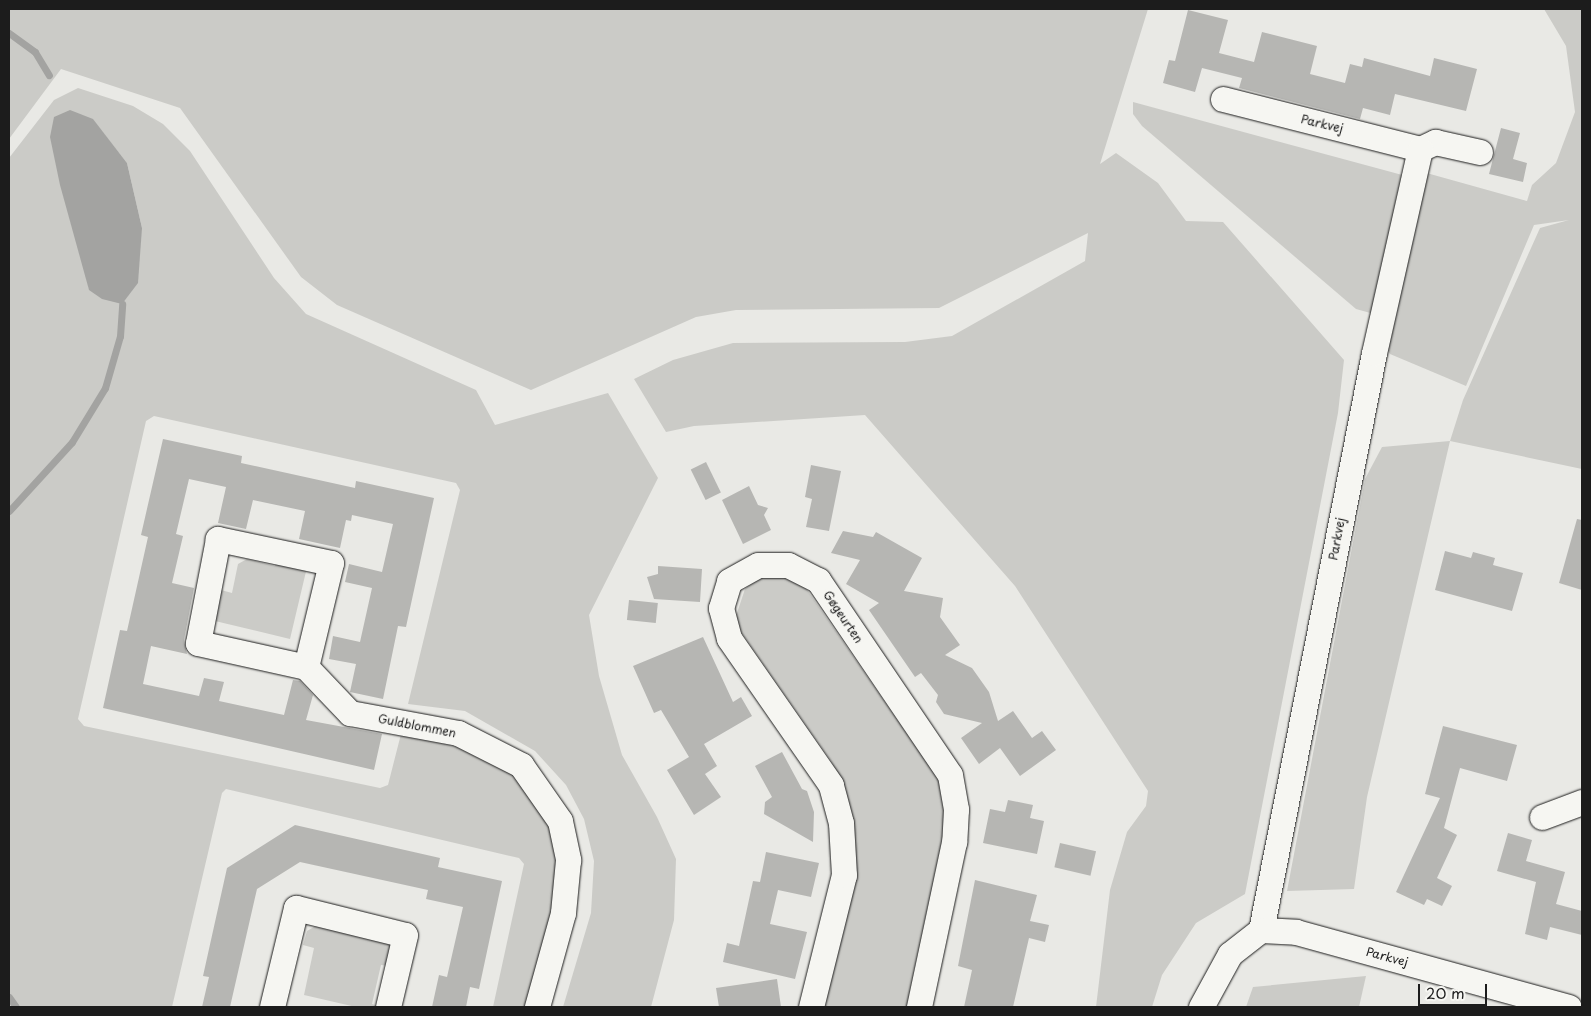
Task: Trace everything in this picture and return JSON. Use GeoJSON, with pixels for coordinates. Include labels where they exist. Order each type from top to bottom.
{"type":"FeatureCollection","features":[{"type":"Feature","properties":{"kind":"street","name":"Parkvej"},"geometry":{"type":"LineString","coordinates":[[1223,99],[1420,149],[1435,142],[1480,152]]}},
{"type":"Feature","properties":{"kind":"street","name":"Parkvej"},"geometry":{"type":"LineString","coordinates":[[1420,149],[1374,353],[1261,930],[1296,932],[1569,1007]]}},
{"type":"Feature","properties":{"kind":"street"},"geometry":{"type":"LineString","coordinates":[[218,539],[331,563],[306,668],[198,643],[218,539]]}},
{"type":"Feature","properties":{"kind":"street","name":"Gøgeurten"},"geometry":{"type":"LineString","coordinates":[[810,1007],[844,875],[841,823],[831,785],[729,638],[721,608],[729,581],[758,565],[788,565],[818,580],[950,775],[956,810],[954,842],[919,1007]]}},
{"type":"Feature","properties":{"kind":"street","name":"Guldblommen"},"geometry":{"type":"LineString","coordinates":[[306,668],[350,713],[458,734],[521,765],[560,821],[568,860],[563,913],[537,1007]]}},
{"type":"Feature","properties":{"kind":"street"},"geometry":{"type":"LineString","coordinates":[[1542,817],[1582,802]]}},
{"type":"Feature","properties":{"kind":"street"},"geometry":{"type":"LineString","coordinates":[[272,1007],[296,908],[406,935],[388,1007]]}},
{"type":"Feature","properties":{"kind":"street"},"geometry":{"type":"LineString","coordinates":[[1201,1007],[1230,954],[1261,930]]}},
{"type":"Feature","properties":{"kind":"shaded area"},"geometry":{"type":"Polygon","coordinates":[[[9,9],[1148,9],[1100,164],[1116,153],[1158,183],[1186,221],[1223,222],[1344,360],[1338,413],[1245,894],[1196,923],[1162,975],[1152,1007],[1096,1007],[1110,890],[1127,832],[1146,806],[1148,791],[1015,586],[865,415],[694,426],[666,432],[634,379],[673,360],[733,343],[905,342],[952,336],[1085,261],[1088,233],[939,308],[736,310],[696,317],[531,390],[337,305],[301,277],[180,108],[61,69],[9,139],[9,9]]]}},
{"type":"Feature","properties":{"kind":"shaded area"},"geometry":{"type":"Polygon","coordinates":[[[1544,9],[1582,9],[1582,469],[1450,441],[1463,400],[1540,228],[1569,220],[1534,225],[1466,386],[1390,354],[1384,344],[1423,172],[1527,201],[1532,185],[1556,163],[1575,112],[1566,46],[1544,9]]]}},
{"type":"Feature","properties":{"kind":"shaded area"},"geometry":{"type":"Polygon","coordinates":[[[78,88],[133,106],[163,124],[190,151],[274,278],[306,314],[476,390],[495,425],[608,393],[658,478],[589,615],[599,676],[622,755],[657,817],[676,859],[674,920],[651,1007],[563,1007],[591,913],[594,861],[584,819],[566,785],[535,751],[465,711],[408,704],[460,490],[456,483],[154,416],[146,421],[78,719],[84,726],[380,788],[388,785],[401,734],[458,747],[523,779],[553,830],[562,865],[531,1007],[493,1007],[524,864],[519,858],[226,789],[222,793],[172,1007],[9,1007],[9,158],[54,100],[78,88]],[[93,120],[81,253],[89,289],[142,228],[127,163],[93,120]]]}},
{"type":"Feature","properties":{"kind":"shaded area"},"geometry":{"type":"Polygon","coordinates":[[[1133,102],[1406,176],[1374,314],[1356,309],[1142,126],[1133,114],[1133,102]]]}},
{"type":"Feature","properties":{"kind":"shaded area"},"geometry":{"type":"Polygon","coordinates":[[[70,110],[93,119],[127,163],[142,228],[138,283],[122,304],[102,299],[89,290],[60,185],[50,137],[54,117],[70,110]]]}},
{"type":"Feature","properties":{"kind":"shaded area"},"geometry":{"type":"Polygon","coordinates":[[[1450,441],[1367,797],[1354,889],[1287,891],[1365,479],[1382,447],[1450,441]]]}},
{"type":"Feature","properties":{"kind":"shaded area"},"geometry":{"type":"Polygon","coordinates":[[[277,557],[308,563],[290,639],[215,621],[221,590],[232,593],[238,564],[247,559],[275,566],[277,557]]]}},
{"type":"Feature","properties":{"kind":"shaded area"},"geometry":{"type":"Polygon","coordinates":[[[772,574],[788,576],[803,584],[939,780],[947,831],[912,1007],[825,1007],[854,874],[855,848],[844,790],[831,761],[739,629],[736,616],[745,589],[757,579],[772,574]]]}},
{"type":"Feature","properties":{"kind":"shaded area"},"geometry":{"type":"Polygon","coordinates":[[[319,924],[385,939],[393,952],[390,966],[381,965],[372,1004],[381,1007],[356,1007],[304,995],[314,948],[303,945],[307,931],[319,924]]]}},
{"type":"Feature","properties":{"kind":"shaded area"},"geometry":{"type":"Polygon","coordinates":[[[1366,976],[1359,1007],[1246,1007],[1253,987],[1366,976]]]}},
{"type":"Feature","properties":{"kind":"building"},"geometry":{"type":"Polygon","coordinates":[[[1188,10],[1228,20],[1219,53],[1254,62],[1262,32],[1317,46],[1310,74],[1345,83],[1350,64],[1362,67],[1364,58],[1430,76],[1434,58],[1477,69],[1466,111],[1395,94],[1390,115],[1363,108],[1360,119],[1239,88],[1242,78],[1202,68],[1195,92],[1163,83],[1169,60],[1175,61],[1188,10]]]}},
{"type":"Feature","properties":{"kind":"building"},"geometry":{"type":"Polygon","coordinates":[[[1501,128],[1520,133],[1513,159],[1527,163],[1523,182],[1489,174],[1501,128]]]}},
{"type":"Feature","properties":{"kind":"building"},"geometry":{"type":"Polygon","coordinates":[[[163,439],[242,456],[241,463],[355,488],[356,481],[434,498],[406,627],[398,626],[383,699],[350,692],[356,664],[329,659],[333,636],[360,642],[372,588],[345,582],[349,564],[382,572],[393,524],[352,515],[351,521],[346,520],[340,548],[299,539],[305,511],[253,500],[246,529],[218,523],[226,487],[189,479],[176,534],[183,536],[172,583],[194,588],[184,640],[187,654],[151,646],[143,684],[199,696],[204,678],[224,682],[219,701],[284,715],[293,680],[300,681],[313,695],[306,720],[382,734],[374,770],[103,708],[120,630],[127,631],[148,537],[141,535],[163,439]]]}},
{"type":"Feature","properties":{"kind":"building"},"geometry":{"type":"Polygon","coordinates":[[[706,462],[721,493],[706,500],[691,469],[706,462]]]}},
{"type":"Feature","properties":{"kind":"building"},"geometry":{"type":"Polygon","coordinates":[[[811,465],[841,471],[829,531],[806,527],[812,499],[805,497],[811,465]]]}},
{"type":"Feature","properties":{"kind":"building"},"geometry":{"type":"Polygon","coordinates":[[[749,486],[758,505],[768,508],[764,515],[771,530],[743,544],[722,500],[749,486]]]}},
{"type":"Feature","properties":{"kind":"building"},"geometry":{"type":"Polygon","coordinates":[[[1577,519],[1582,520],[1582,590],[1559,583],[1577,519]]]}},
{"type":"Feature","properties":{"kind":"building"},"geometry":{"type":"Polygon","coordinates":[[[843,531],[873,537],[876,532],[922,558],[904,591],[943,598],[940,617],[960,645],[945,655],[972,668],[989,692],[998,721],[1013,711],[1032,738],[1042,731],[1056,750],[1020,776],[1000,748],[979,764],[961,738],[982,723],[944,714],[936,702],[938,695],[921,673],[915,677],[869,610],[879,603],[846,584],[860,560],[831,553],[843,531]]]}},
{"type":"Feature","properties":{"kind":"building"},"geometry":{"type":"Polygon","coordinates":[[[1445,551],[1471,558],[1473,552],[1495,558],[1493,565],[1523,573],[1512,611],[1435,590],[1445,551]]]}},
{"type":"Feature","properties":{"kind":"building"},"geometry":{"type":"Polygon","coordinates":[[[658,566],[702,569],[700,602],[654,599],[647,577],[658,574],[658,566]]]}},
{"type":"Feature","properties":{"kind":"building"},"geometry":{"type":"Polygon","coordinates":[[[629,600],[658,603],[656,623],[627,620],[629,600]]]}},
{"type":"Feature","properties":{"kind":"building"},"geometry":{"type":"Polygon","coordinates":[[[703,637],[733,702],[741,697],[752,716],[704,744],[717,766],[705,774],[721,797],[694,815],[667,770],[689,757],[661,710],[654,713],[633,666],[703,637]]]}},
{"type":"Feature","properties":{"kind":"building"},"geometry":{"type":"Polygon","coordinates":[[[1443,726],[1517,745],[1507,781],[1460,768],[1444,828],[1457,835],[1437,878],[1452,886],[1442,906],[1427,899],[1424,905],[1396,892],[1440,798],[1425,794],[1443,726]]]}},
{"type":"Feature","properties":{"kind":"building"},"geometry":{"type":"Polygon","coordinates":[[[782,752],[802,789],[807,791],[814,812],[813,842],[764,814],[765,802],[772,797],[755,766],[782,752]]]}},
{"type":"Feature","properties":{"kind":"building"},"geometry":{"type":"Polygon","coordinates":[[[1008,800],[1033,805],[1030,818],[1044,821],[1037,854],[983,843],[990,809],[1005,812],[1008,800]]]}},
{"type":"Feature","properties":{"kind":"building"},"geometry":{"type":"Polygon","coordinates":[[[295,825],[440,858],[438,867],[502,881],[479,989],[470,987],[466,1007],[432,1007],[439,975],[447,977],[463,907],[426,899],[428,890],[300,862],[257,889],[230,1007],[202,1007],[209,977],[203,976],[227,868],[295,825]]]}},
{"type":"Feature","properties":{"kind":"building"},"geometry":{"type":"Polygon","coordinates":[[[1508,833],[1532,840],[1526,861],[1565,872],[1556,904],[1582,911],[1582,935],[1550,927],[1547,940],[1525,934],[1536,882],[1497,871],[1508,833]]]}},
{"type":"Feature","properties":{"kind":"building"},"geometry":{"type":"Polygon","coordinates":[[[1060,843],[1096,851],[1090,876],[1054,867],[1060,843]]]}},
{"type":"Feature","properties":{"kind":"building"},"geometry":{"type":"Polygon","coordinates":[[[766,852],[819,863],[811,897],[778,890],[770,924],[807,932],[795,979],[723,962],[727,943],[739,946],[753,881],[760,882],[766,852]]]}},
{"type":"Feature","properties":{"kind":"building"},"geometry":{"type":"Polygon","coordinates":[[[975,880],[1037,895],[1030,921],[1049,925],[1045,942],[1029,938],[1013,1007],[964,1007],[972,970],[958,966],[975,880]]]}},
{"type":"Feature","properties":{"kind":"building"},"geometry":{"type":"Polygon","coordinates":[[[777,979],[781,1007],[719,1007],[716,988],[777,979]]]}},
{"type":"Feature","properties":{"kind":"waterway"},"geometry":{"type":"LineString","coordinates":[[9,33],[35,52],[49,75]]}},
{"type":"Feature","properties":{"kind":"waterway"},"geometry":{"type":"LineString","coordinates":[[9,511],[72,442],[105,388],[120,336],[122,304]]}},
{"type":"Feature","properties":{"kind":"waterway"},"geometry":{"type":"LineString","coordinates":[[9,997],[16,1007]]}}]}
